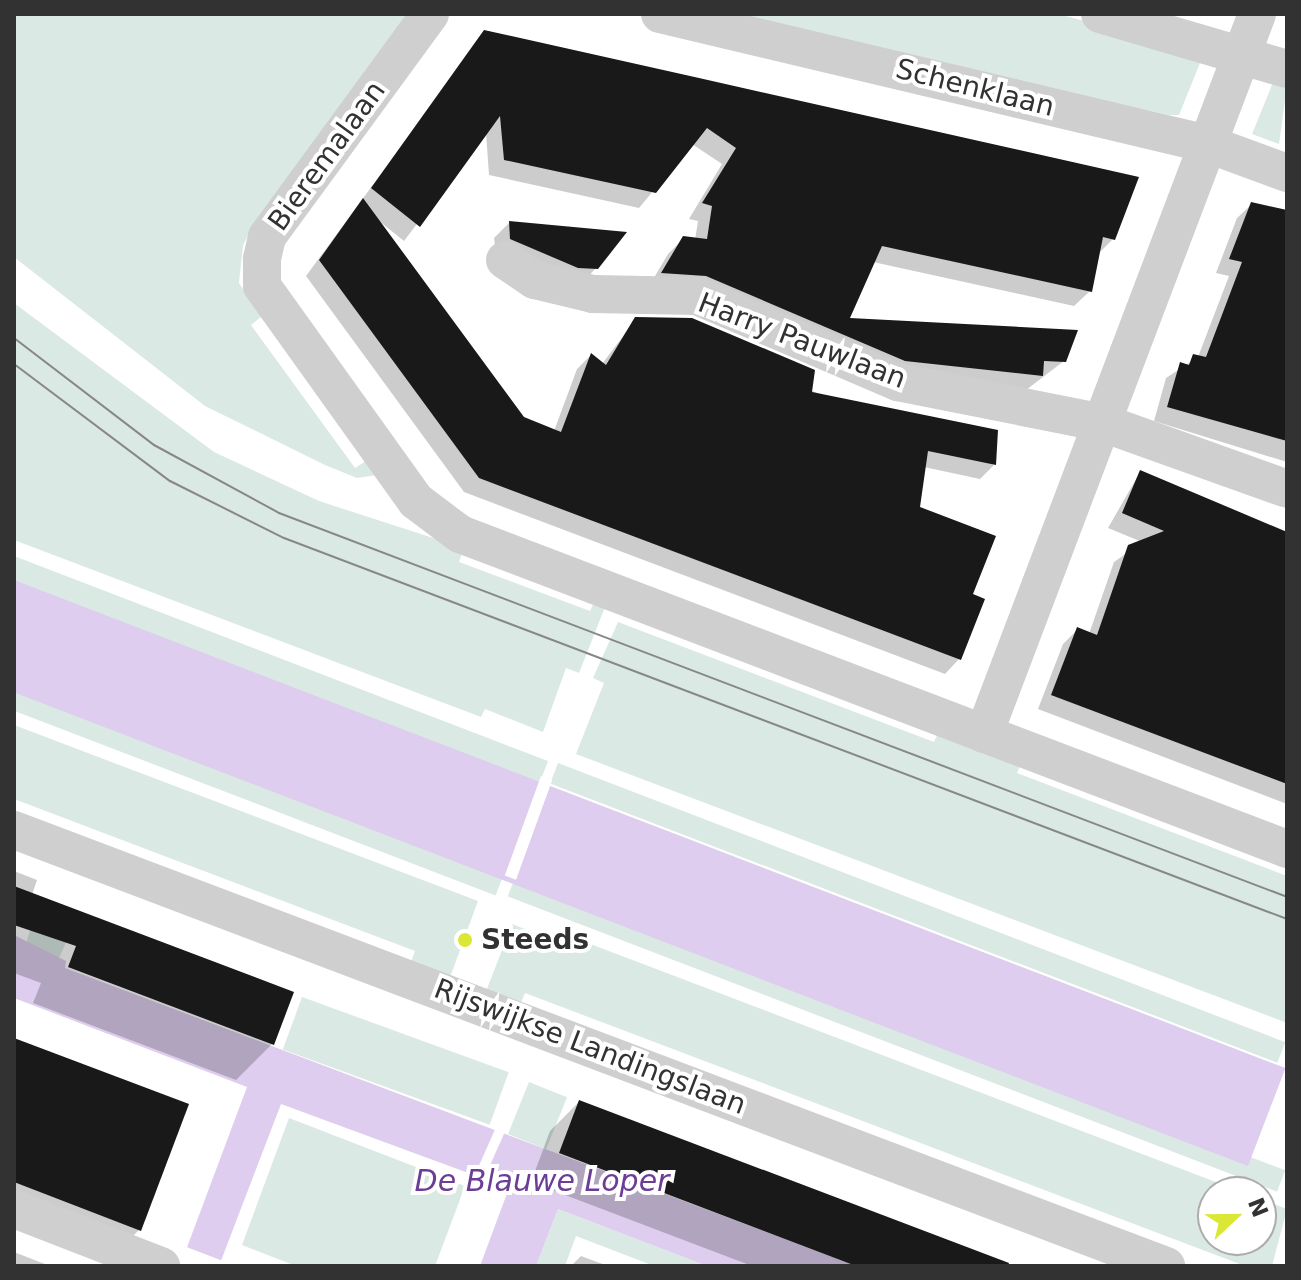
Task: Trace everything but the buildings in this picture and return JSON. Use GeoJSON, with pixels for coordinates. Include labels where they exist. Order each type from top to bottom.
{"type":"FeatureCollection","features":[{"type":"Feature","properties":{"kind":"street","name":"Bieremalaan"},"geometry":{"type":"LineString","coordinates":[[430,14],[267,237],[262,259],[262,286],[416,501],[460,534],[984,734]]}},
{"type":"Feature","properties":{"kind":"street","name":"Schenklaan"},"geometry":{"type":"LineString","coordinates":[[660,14],[1208,144],[1287,173]]}},
{"type":"Feature","properties":{"kind":"street"},"geometry":{"type":"LineString","coordinates":[[1100,14],[1243,52],[1287,69]]}},
{"type":"Feature","properties":{"kind":"street"},"geometry":{"type":"LineString","coordinates":[[1257,14],[984,734],[1287,849]]}},
{"type":"Feature","properties":{"kind":"street","name":"Harry Pauwlaan"},"geometry":{"type":"LineString","coordinates":[[505,260],[535,280],[593,294],[697,296],[898,382],[1103,423],[1287,489]]}},
{"type":"Feature","properties":{"kind":"street","name":"Rijswijkse Landingslaan"},"geometry":{"type":"LineString","coordinates":[[14,830],[1166,1266]]}},
{"type":"Feature","properties":{"kind":"street"},"geometry":{"type":"LineString","coordinates":[[14,1209],[151,1262]]}},
{"type":"Feature","properties":{"kind":"shaded area"},"geometry":{"type":"Polygon","coordinates":[[[14,14],[413,14],[258,218],[243,245],[239,283],[261,317],[251,325],[355,468],[366,461],[377,475],[357,478],[205,406],[14,257],[14,14]]]}},
{"type":"Feature","properties":{"kind":"shaded area"},"geometry":{"type":"Polygon","coordinates":[[[716,14],[1058,14],[1204,53],[1179,115],[1169,115],[716,14]]]}},
{"type":"Feature","properties":{"kind":"shaded area"},"geometry":{"type":"Polygon","coordinates":[[[1274,80],[1287,86],[1279,144],[1252,134],[1274,80]]]}},
{"type":"Feature","properties":{"kind":"shaded area"},"geometry":{"type":"Polygon","coordinates":[[[14,303],[214,452],[319,501],[464,548],[459,562],[590,611],[596,598],[607,602],[579,673],[566,668],[543,732],[485,709],[481,717],[14,540],[14,303]]]}},
{"type":"Feature","properties":{"kind":"shaded area"},"geometry":{"type":"Polygon","coordinates":[[[14,556],[548,761],[539,783],[14,582],[14,556]]]}},
{"type":"Feature","properties":{"kind":"shaded area"},"geometry":{"type":"Polygon","coordinates":[[[618,622],[934,742],[940,729],[1022,760],[1017,773],[1287,876],[1287,1023],[576,754],[604,683],[593,678],[618,622]]]}},
{"type":"Feature","properties":{"kind":"shaded area"},"geometry":{"type":"Polygon","coordinates":[[[14,685],[504,873],[496,896],[14,711],[14,685]]]}},
{"type":"Feature","properties":{"kind":"shaded area"},"geometry":{"type":"Polygon","coordinates":[[[14,725],[478,901],[449,980],[410,965],[415,951],[14,799],[14,725]]]}},
{"type":"Feature","properties":{"kind":"shaded area"},"geometry":{"type":"Polygon","coordinates":[[[558,763],[1285,1042],[1277,1063],[550,784],[558,763]]]}},
{"type":"Feature","properties":{"kind":"shaded area"},"geometry":{"type":"Polygon","coordinates":[[[516,875],[1285,1170],[1277,1192],[1277,1176],[1236,1176],[508,896],[516,875]]]}},
{"type":"Feature","properties":{"kind":"shaded area"},"geometry":{"type":"Polygon","coordinates":[[[40,901],[79,913],[59,958],[25,946],[40,901]]]}},
{"type":"Feature","properties":{"kind":"shaded area"},"geometry":{"type":"Polygon","coordinates":[[[512,924],[568,946],[572,937],[1200,1176],[1197,1176],[1197,1248],[525,993],[519,1007],[485,994],[512,924]]]}},
{"type":"Feature","properties":{"kind":"shaded area"},"geometry":{"type":"Polygon","coordinates":[[[302,997],[509,1072],[490,1125],[283,1050],[302,997]]]}},
{"type":"Feature","properties":{"kind":"shaded area"},"geometry":{"type":"Polygon","coordinates":[[[529,1082],[567,1097],[546,1149],[508,1134],[529,1082]]]}},
{"type":"Feature","properties":{"kind":"shaded area"},"geometry":{"type":"Polygon","coordinates":[[[289,1118],[465,1186],[435,1266],[296,1266],[242,1245],[289,1118]]]}},
{"type":"Feature","properties":{"kind":"shaded area"},"geometry":{"type":"Polygon","coordinates":[[[1277,1205],[1287,1209],[1277,1247],[1277,1205]]]}},
{"type":"Feature","properties":{"kind":"shaded area"},"geometry":{"type":"Polygon","coordinates":[[[558,1209],[707,1266],[654,1266],[576,1236],[565,1266],[536,1266],[558,1209]]]}},
{"type":"Feature","properties":{"kind":"shaded area"},"geometry":{"type":"Polygon","coordinates":[[[1219,1256],[1275,1256],[1272,1266],[1245,1266],[1219,1256]]]}},
{"type":"Feature","properties":{"kind":"water"},"geometry":{"type":"Polygon","coordinates":[[[14,580],[1286,1068],[1248,1166],[14,692],[14,580]]]}},
{"type":"Feature","properties":{"kind":"water","name":"De Blauwe Loper"},"geometry":{"type":"Polygon","coordinates":[[[14,935],[66,961],[65,968],[856,1266],[707,1266],[558,1209],[536,1266],[480,1266],[509,1188],[281,1104],[219,1266],[180,1266],[247,1087],[14,998],[14,935]]]}},
{"type":"Feature","properties":{"kind":"pier"},"geometry":{"type":"Polygon","coordinates":[[[541,776],[552,780],[516,880],[505,876],[541,776]]]}},
{"type":"Feature","properties":{"kind":"pier"},"geometry":{"type":"Polygon","coordinates":[[[497,1125],[506,1129],[482,1183],[473,1179],[497,1125]]]}},
{"type":"Feature","properties":{"kind":"pier"},"geometry":{"type":"Polygon","coordinates":[[[184,1246],[223,1261],[222,1266],[176,1266],[184,1246]]]}},
{"type":"Feature","properties":{"kind":"tram line"},"geometry":{"type":"LineString","coordinates":[[14,338],[154,445],[279,513],[1287,897]]}},
{"type":"Feature","properties":{"kind":"tram line"},"geometry":{"type":"LineString","coordinates":[[14,364],[170,481],[284,538],[1287,919]]}},
{"type":"Feature","properties":{"kind":"place","name":"Steeds"},"geometry":{"type":"Point","coordinates":[465,940]}}]}
